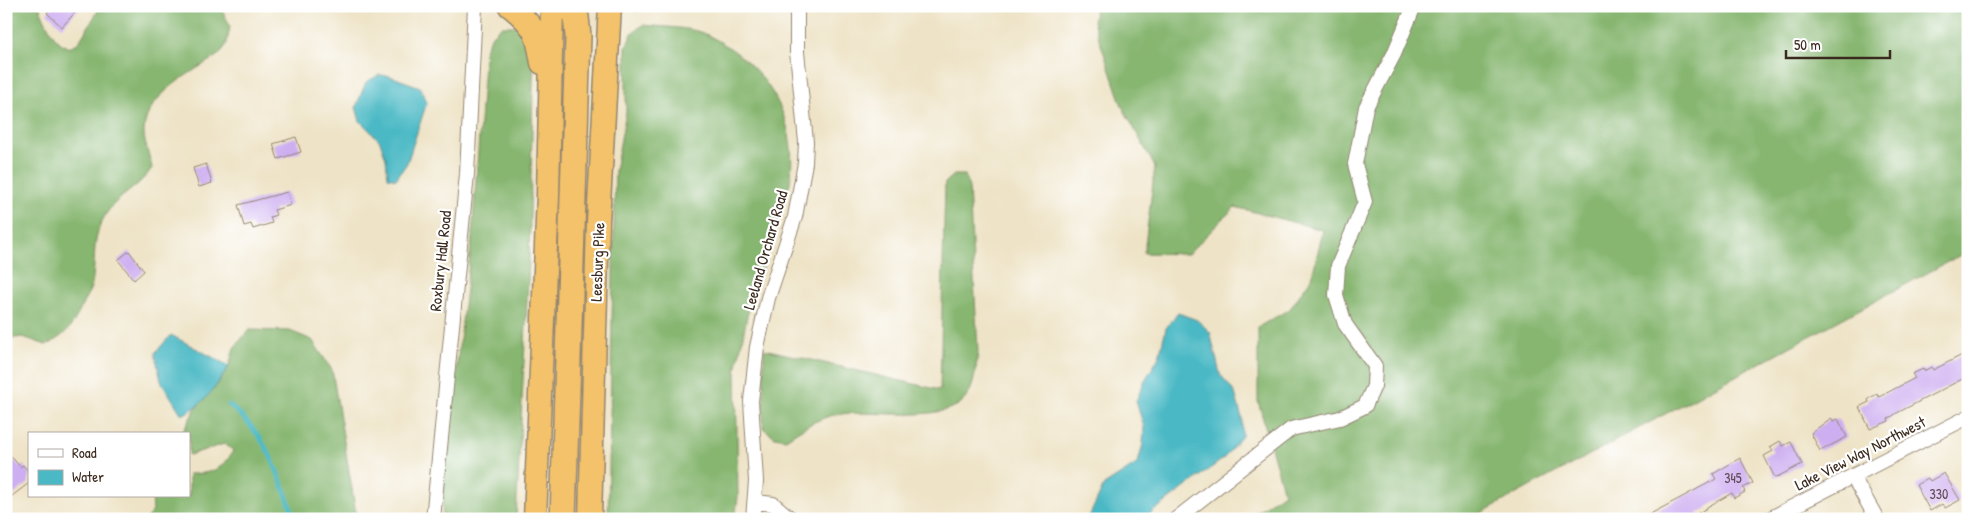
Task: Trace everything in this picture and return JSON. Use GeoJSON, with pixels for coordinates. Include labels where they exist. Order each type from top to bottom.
{"type":"FeatureCollection","features":[{"type":"Feature","properties":{"kind":"highway"},"geometry":{"type":"LineString","coordinates":[[510,6],[528,20],[534,29],[549,106]]}},
{"type":"Feature","properties":{"kind":"highway"},"geometry":{"type":"LineString","coordinates":[[535,519],[548,204],[552,6]]}},
{"type":"Feature","properties":{"kind":"highway"},"geometry":{"type":"LineString","coordinates":[[562,519],[578,36],[576,17],[570,6]]}},
{"type":"Feature","properties":{"kind":"highway","name":"Leesburg Pike"},"geometry":{"type":"LineString","coordinates":[[590,519],[598,222],[610,6]]}},
{"type":"Feature","properties":{"kind":"street","name":"Roxbury Hall Road"},"geometry":{"type":"LineString","coordinates":[[433,519],[467,174],[474,6]]}},
{"type":"Feature","properties":{"kind":"street","name":"Leeland Orchard Road"},"geometry":{"type":"LineString","coordinates":[[753,519],[756,502],[751,401],[756,354],[768,298],[795,216],[805,163],[806,142],[797,52],[797,6]]}},
{"type":"Feature","properties":{"kind":"street"},"geometry":{"type":"LineString","coordinates":[[1176,519],[1291,429],[1340,418],[1365,406],[1374,386],[1375,366],[1345,324],[1336,294],[1338,266],[1365,202],[1355,164],[1366,107],[1394,54],[1414,6]]}},
{"type":"Feature","properties":{"kind":"street","name":"Lake View Way Northwest"},"geometry":{"type":"LineString","coordinates":[[1768,519],[1968,417]]}},
{"type":"Feature","properties":{"kind":"street"},"geometry":{"type":"LineString","coordinates":[[1853,477],[1877,519]]}},
{"type":"Feature","properties":{"kind":"street"},"geometry":{"type":"LineString","coordinates":[[756,502],[773,504],[791,519]]}},
{"type":"Feature","properties":{"kind":"green space"},"geometry":{"type":"Polygon","coordinates":[[[6,6],[39,6],[54,36],[69,48],[79,42],[101,6],[220,6],[230,26],[227,43],[221,53],[173,85],[153,105],[147,117],[144,130],[152,168],[106,214],[96,240],[90,290],[70,327],[60,337],[46,345],[23,337],[6,339],[6,6]]]}},
{"type":"Feature","properties":{"kind":"green space"},"geometry":{"type":"Polygon","coordinates":[[[1096,6],[1968,6],[1968,251],[1470,519],[1246,519],[1284,493],[1258,401],[1258,327],[1290,309],[1312,277],[1323,230],[1235,207],[1188,254],[1144,253],[1155,167],[1122,106],[1093,21],[1096,6]]]}},
{"type":"Feature","properties":{"kind":"green space"},"geometry":{"type":"Polygon","coordinates":[[[643,25],[682,28],[703,33],[725,45],[744,59],[760,75],[773,94],[783,114],[789,136],[792,159],[790,183],[747,316],[736,371],[738,497],[735,519],[608,519],[615,171],[626,112],[626,46],[633,32],[643,25]]]}},
{"type":"Feature","properties":{"kind":"green space"},"geometry":{"type":"Polygon","coordinates":[[[502,26],[518,26],[534,45],[529,262],[516,519],[442,519],[444,475],[472,238],[485,50],[492,35],[502,26]]]}},
{"type":"Feature","properties":{"kind":"green space"},"geometry":{"type":"Polygon","coordinates":[[[954,175],[965,175],[969,188],[978,352],[971,389],[965,399],[955,407],[923,414],[847,413],[834,415],[803,428],[786,439],[775,437],[763,428],[764,349],[940,390],[945,183],[954,175]]]}},
{"type":"Feature","properties":{"kind":"green space"},"geometry":{"type":"Polygon","coordinates":[[[249,330],[290,331],[312,340],[332,370],[357,519],[146,519],[153,511],[152,498],[190,498],[190,474],[216,470],[230,457],[233,450],[224,444],[190,455],[190,432],[183,432],[195,409],[218,384],[229,366],[234,348],[249,330]]]}},
{"type":"Feature","properties":{"kind":"water"},"geometry":{"type":"Polygon","coordinates":[[[379,75],[390,76],[420,87],[427,102],[407,163],[396,179],[388,177],[386,159],[380,141],[360,121],[356,107],[366,82],[379,75]]]}},
{"type":"Feature","properties":{"kind":"water"},"geometry":{"type":"Polygon","coordinates":[[[1178,313],[1197,320],[1210,332],[1220,374],[1235,393],[1242,418],[1242,436],[1223,459],[1143,519],[1088,519],[1104,485],[1138,463],[1143,444],[1144,427],[1136,401],[1145,380],[1159,357],[1166,328],[1178,313]]]}},
{"type":"Feature","properties":{"kind":"water"},"geometry":{"type":"Polygon","coordinates":[[[171,335],[229,366],[215,388],[197,406],[182,415],[161,381],[155,353],[171,335]]]}},
{"type":"Feature","properties":{"kind":"building"},"geometry":{"type":"Polygon","coordinates":[[[53,6],[81,6],[62,27],[47,13],[53,6]]]}},
{"type":"Feature","properties":{"kind":"building"},"geometry":{"type":"Polygon","coordinates":[[[296,137],[301,152],[278,159],[273,144],[296,137]]]}},
{"type":"Feature","properties":{"kind":"building"},"geometry":{"type":"Polygon","coordinates":[[[206,164],[212,183],[199,187],[193,168],[206,164]]]}},
{"type":"Feature","properties":{"kind":"building"},"geometry":{"type":"Polygon","coordinates":[[[287,192],[291,205],[274,210],[276,215],[270,217],[272,223],[253,229],[251,224],[244,226],[238,205],[287,192]]]}},
{"type":"Feature","properties":{"kind":"building"},"geometry":{"type":"Polygon","coordinates":[[[129,251],[144,271],[134,280],[118,260],[129,251]]]}},
{"type":"Feature","properties":{"kind":"building"},"geometry":{"type":"Polygon","coordinates":[[[1968,352],[1968,376],[1897,413],[1888,419],[1889,421],[1870,429],[1859,407],[1869,402],[1868,399],[1877,394],[1879,397],[1915,378],[1912,374],[1931,367],[1933,370],[1968,352]]]}},
{"type":"Feature","properties":{"kind":"building"},"geometry":{"type":"Polygon","coordinates":[[[1831,418],[1833,421],[1838,419],[1847,437],[1820,451],[1811,433],[1831,418]]]}},
{"type":"Feature","properties":{"kind":"building"},"geometry":{"type":"Polygon","coordinates":[[[1780,441],[1783,446],[1791,442],[1802,464],[1775,478],[1764,456],[1773,451],[1770,447],[1780,441]]]}},
{"type":"Feature","properties":{"kind":"building"},"geometry":{"type":"Polygon","coordinates":[[[6,450],[20,467],[23,465],[28,471],[28,484],[12,496],[6,489],[6,450]]]}},
{"type":"Feature","properties":{"kind":"building"},"geometry":{"type":"Polygon","coordinates":[[[1740,458],[1753,483],[1743,488],[1745,492],[1734,498],[1732,493],[1707,507],[1698,513],[1701,519],[1641,519],[1716,479],[1713,474],[1740,458]]]}},
{"type":"Feature","properties":{"kind":"building"},"geometry":{"type":"Polygon","coordinates":[[[1944,473],[1960,500],[1945,508],[1942,504],[1930,511],[1916,485],[1928,478],[1930,481],[1944,473]]]}},
{"type":"Feature","properties":{"kind":"waterway"},"geometry":{"type":"LineString","coordinates":[[229,405],[243,417],[263,443],[277,471],[295,519]]}}]}
